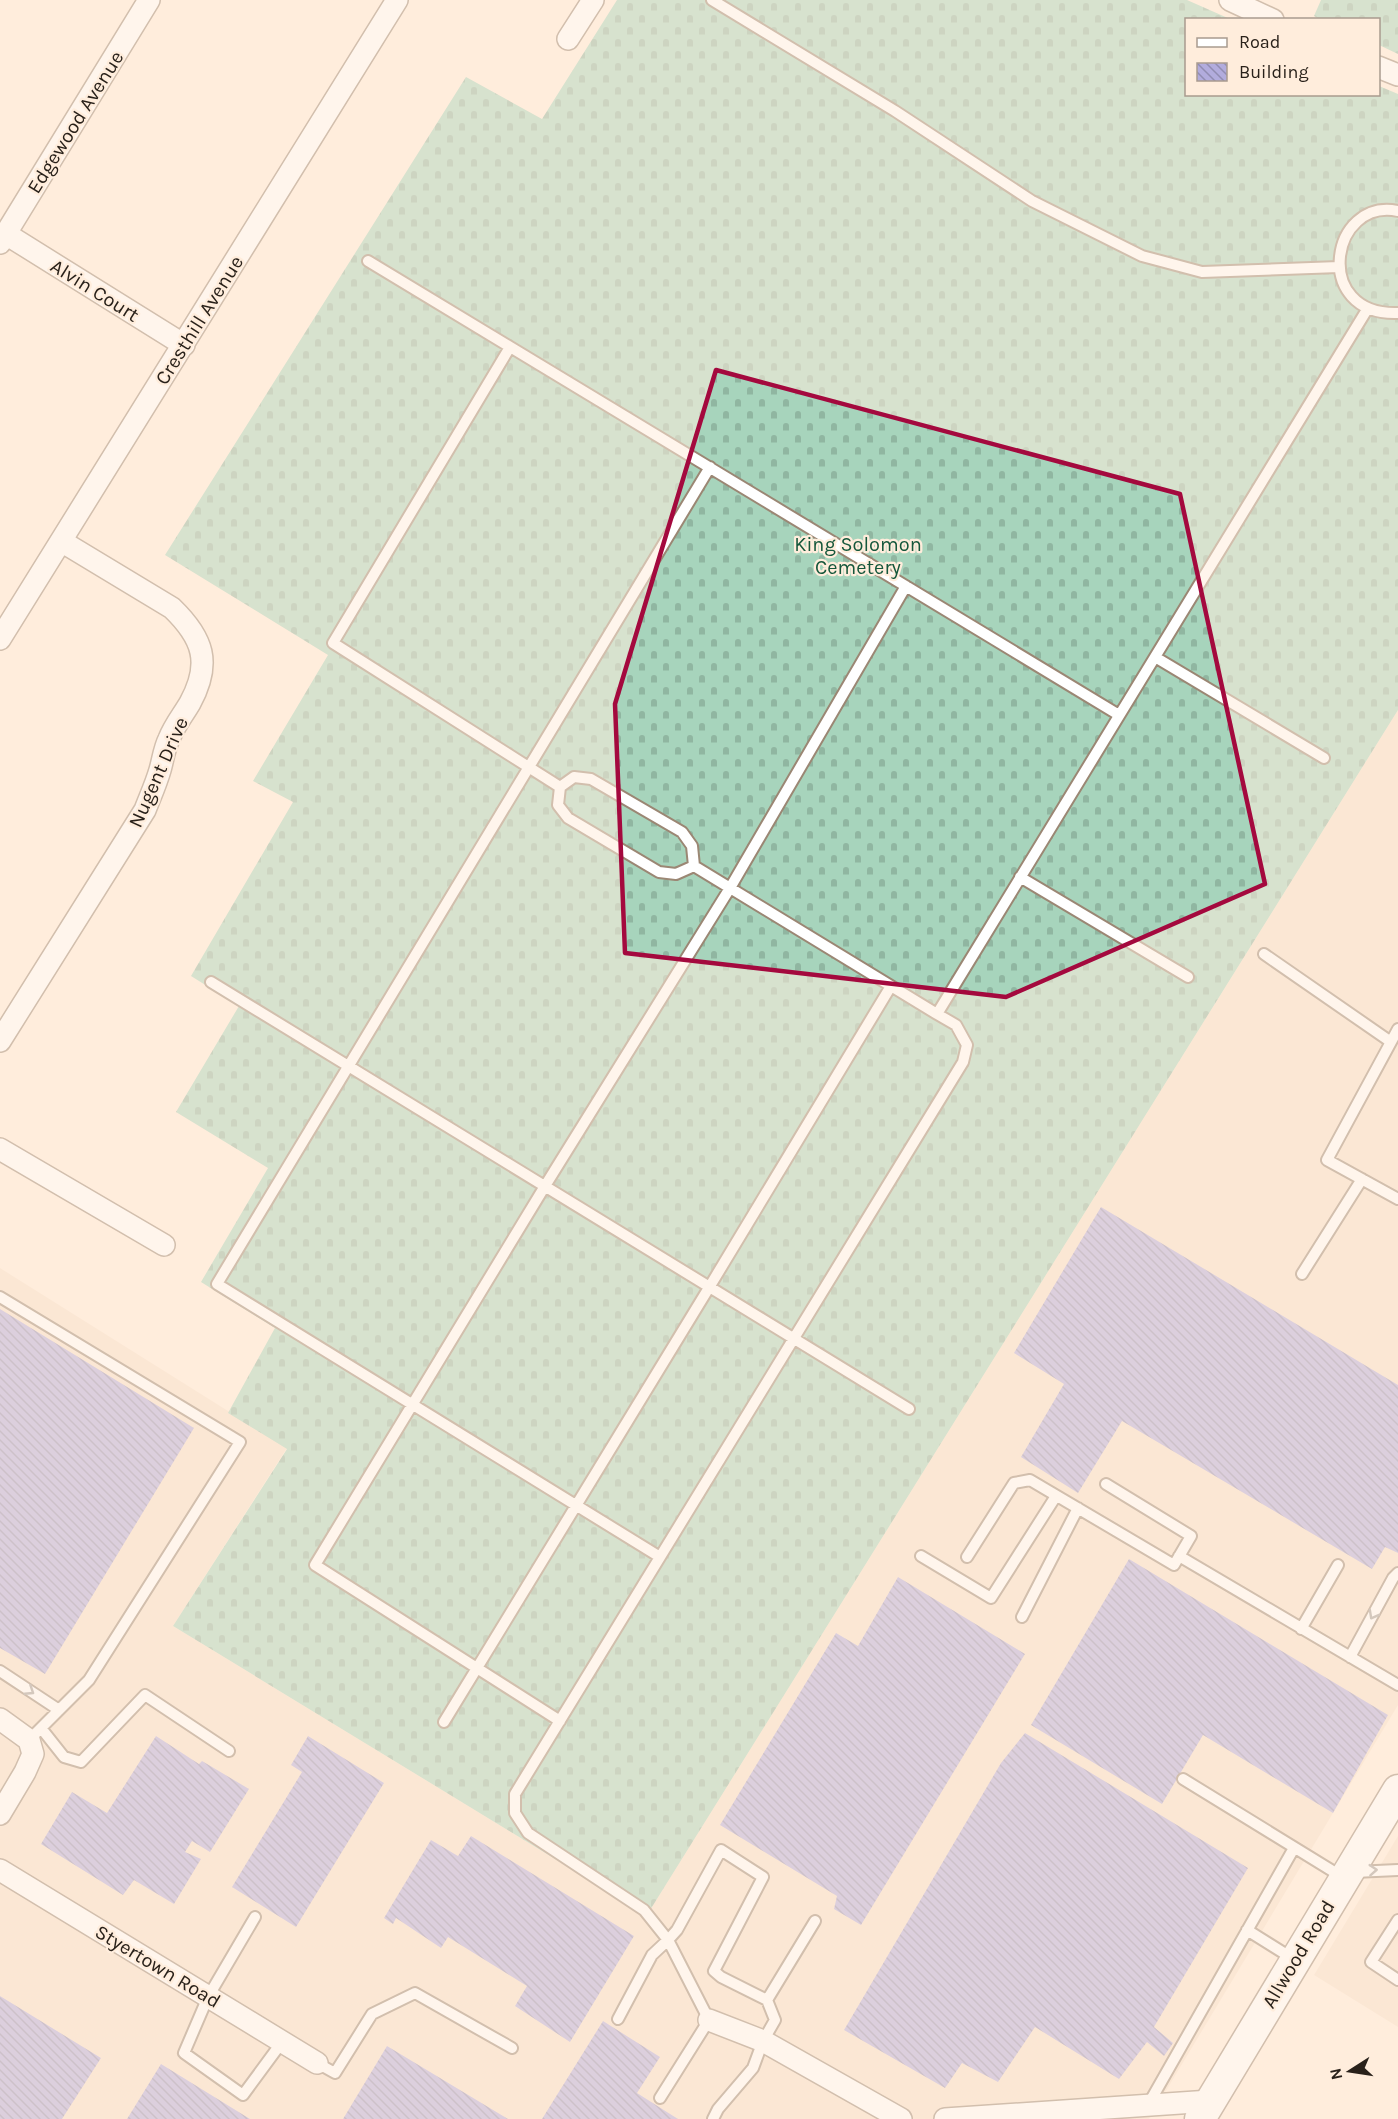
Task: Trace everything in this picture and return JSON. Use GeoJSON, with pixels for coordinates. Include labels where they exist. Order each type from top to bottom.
{"type":"FeatureCollection","features":[{"type":"Feature","properties":{"kind":"main road","name":"Allwood Road"},"geometry":{"type":"LineString","coordinates":[[1205,2110],[1346,1875],[1395,1802]]}},
{"type":"Feature","properties":{"kind":"street","name":"Edgewood Avenue"},"geometry":{"type":"LineString","coordinates":[[3,239],[149,0]]}},
{"type":"Feature","properties":{"kind":"street","name":"Cresthill Avenue"},"geometry":{"type":"LineString","coordinates":[[0,639],[397,0]]}},
{"type":"Feature","properties":{"kind":"street"},"geometry":{"type":"LineString","coordinates":[[568,39],[593,0]]}},
{"type":"Feature","properties":{"kind":"street"},"geometry":{"type":"LineString","coordinates":[[1230,0],[1270,18]]}},
{"type":"Feature","properties":{"kind":"street"},"geometry":{"type":"LineString","coordinates":[[1380,68],[1398,75]]}},
{"type":"Feature","properties":{"kind":"street","name":"Alvin Court"},"geometry":{"type":"LineString","coordinates":[[3,239],[184,345]]}},
{"type":"Feature","properties":{"kind":"street","name":"Nugent Drive"},"geometry":{"type":"LineString","coordinates":[[0,1041],[145,810],[160,771],[169,738],[198,685],[203,667],[197,637],[187,622],[172,608],[61,541]]}},
{"type":"Feature","properties":{"kind":"street"},"geometry":{"type":"LineString","coordinates":[[0,1149],[164,1245]]}},
{"type":"Feature","properties":{"kind":"street"},"geometry":{"type":"LineString","coordinates":[[0,1814],[33,1754],[35,1734],[6,1723]]}},
{"type":"Feature","properties":{"kind":"street","name":"Styertown Road"},"geometry":{"type":"LineString","coordinates":[[0,1869],[317,2063]]}},
{"type":"Feature","properties":{"kind":"street"},"geometry":{"type":"LineString","coordinates":[[709,2020],[763,2040],[901,2119]]}},
{"type":"Feature","properties":{"kind":"street"},"geometry":{"type":"LineString","coordinates":[[945,2119],[1148,2105],[1205,2110]]}},
{"type":"Feature","properties":{"kind":"lane"},"geometry":{"type":"LineString","coordinates":[[712,0],[895,111],[1032,201],[1142,256],[1202,272],[1339,267]]}},
{"type":"Feature","properties":{"kind":"lane"},"geometry":{"type":"LineString","coordinates":[[1398,212],[1392,210],[1374,213],[1359,221],[1347,234],[1340,250],[1339,267],[1344,284],[1354,298],[1368,308],[1384,313],[1398,313]]}},
{"type":"Feature","properties":{"kind":"lane"},"geometry":{"type":"LineString","coordinates":[[368,261],[1119,715]]}},
{"type":"Feature","properties":{"kind":"lane"},"geometry":{"type":"LineString","coordinates":[[937,1014],[1368,308]]}},
{"type":"Feature","properties":{"kind":"lane"},"geometry":{"type":"LineString","coordinates":[[510,347],[333,643],[560,787]]}},
{"type":"Feature","properties":{"kind":"lane"},"geometry":{"type":"LineString","coordinates":[[660,1557],[217,1284],[710,467]]}},
{"type":"Feature","properties":{"kind":"lane"},"geometry":{"type":"LineString","coordinates":[[560,1721],[315,1566],[545,1186],[730,888],[906,586]]}},
{"type":"Feature","properties":{"kind":"lane"},"geometry":{"type":"LineString","coordinates":[[1155,657],[1324,758]]}},
{"type":"Feature","properties":{"kind":"lane"},"geometry":{"type":"LineString","coordinates":[[574,777],[591,779],[682,832],[692,846],[694,866],[676,874],[659,872],[568,818],[558,805],[560,787],[574,777]]}},
{"type":"Feature","properties":{"kind":"lane"},"geometry":{"type":"LineString","coordinates":[[660,2098],[709,2020],[668,1940],[644,1910],[528,1833],[515,1812],[515,1794],[963,1062],[967,1045],[956,1025],[694,866]]}},
{"type":"Feature","properties":{"kind":"lane"},"geometry":{"type":"LineString","coordinates":[[1020,877],[1188,977]]}},
{"type":"Feature","properties":{"kind":"lane"},"geometry":{"type":"LineString","coordinates":[[1264,954],[1391,1042]]}},
{"type":"Feature","properties":{"kind":"lane"},"geometry":{"type":"LineString","coordinates":[[211,982],[909,1409]]}},
{"type":"Feature","properties":{"kind":"lane"},"geometry":{"type":"LineString","coordinates":[[444,1722],[891,986]]}},
{"type":"Feature","properties":{"kind":"lane"},"geometry":{"type":"LineString","coordinates":[[1398,1029],[1327,1160],[1398,1199]]}},
{"type":"Feature","properties":{"kind":"lane"},"geometry":{"type":"LineString","coordinates":[[1302,1274],[1362,1179]]}},
{"type":"Feature","properties":{"kind":"lane"},"geometry":{"type":"LineString","coordinates":[[0,1297],[240,1442],[89,1680],[35,1734],[63,1756],[81,1762],[145,1695],[229,1751]]}},
{"type":"Feature","properties":{"kind":"lane"},"geometry":{"type":"LineString","coordinates":[[967,1557],[1014,1483],[1030,1480],[1174,1564],[1191,1536],[1106,1484]]}},
{"type":"Feature","properties":{"kind":"lane"},"geometry":{"type":"LineString","coordinates":[[921,1556],[991,1598],[1056,1496]]}},
{"type":"Feature","properties":{"kind":"lane"},"geometry":{"type":"LineString","coordinates":[[1022,1617],[1078,1508]]}},
{"type":"Feature","properties":{"kind":"lane"},"geometry":{"type":"LineString","coordinates":[[1179,1556],[1395,1683],[1398,1671]]}},
{"type":"Feature","properties":{"kind":"lane"},"geometry":{"type":"LineString","coordinates":[[1301,1629],[1338,1565]]}},
{"type":"Feature","properties":{"kind":"lane"},"geometry":{"type":"LineString","coordinates":[[1350,1657],[1398,1573]]}},
{"type":"Feature","properties":{"kind":"lane"},"geometry":{"type":"LineString","coordinates":[[0,1671],[59,1710]]}},
{"type":"Feature","properties":{"kind":"lane"},"geometry":{"type":"LineString","coordinates":[[1183,1779],[1294,1848],[1346,1875],[1398,1870]]}},
{"type":"Feature","properties":{"kind":"lane"},"geometry":{"type":"LineString","coordinates":[[1148,2105],[1294,1848]]}},
{"type":"Feature","properties":{"kind":"lane"},"geometry":{"type":"LineString","coordinates":[[618,2019],[652,1955],[677,1930],[721,1850],[763,1877],[714,1971],[721,1977],[767,2000],[775,2020],[763,2040],[753,2068],[718,2109],[713,2119]]}},
{"type":"Feature","properties":{"kind":"lane"},"geometry":{"type":"LineString","coordinates":[[255,1917],[208,1997],[184,2053],[243,2095],[282,2042]]}},
{"type":"Feature","properties":{"kind":"lane"},"geometry":{"type":"LineString","coordinates":[[1398,1920],[1371,1962],[1398,1980]]}},
{"type":"Feature","properties":{"kind":"lane"},"geometry":{"type":"LineString","coordinates":[[767,2000],[814,1921]]}},
{"type":"Feature","properties":{"kind":"lane"},"geometry":{"type":"LineString","coordinates":[[1247,1930],[1295,1960]]}},
{"type":"Feature","properties":{"kind":"lane"},"geometry":{"type":"LineString","coordinates":[[317,2063],[335,2073],[372,2014],[415,1993],[512,2048]]}},
{"type":"Feature","properties":{"kind":"highlighted area"},"geometry":{"type":"Polygon","coordinates":[[[716,370],[1180,494],[1265,884],[1006,997],[625,953],[615,704],[716,370]]]}},
{"type":"Feature","properties":{"kind":"shaded area"},"geometry":{"type":"Polygon","coordinates":[[[1398,710],[1398,1705],[1149,2119],[0,2119],[0,1268],[287,1448],[173,1626],[647,1915],[1398,710]]]}},
{"type":"Feature","properties":{"kind":"shaded area"},"geometry":{"type":"Polygon","coordinates":[[[1398,1836],[1398,2027],[1314,1975],[1398,1836]]]}},
{"type":"Feature","properties":{"kind":"green space","name":"King Solomon Cemetery"},"geometry":{"type":"Polygon","coordinates":[[[617,0],[1187,0],[1228,18],[1185,18],[1185,96],[1380,96],[1380,86],[1398,94],[1398,710],[647,1915],[173,1626],[287,1449],[228,1413],[275,1328],[201,1282],[268,1168],[176,1112],[239,1006],[191,976],[293,802],[253,781],[328,655],[165,555],[466,77],[542,119],[617,0]]]}},
{"type":"Feature","properties":{"kind":"green space"},"geometry":{"type":"Polygon","coordinates":[[[1321,0],[1398,0],[1398,54],[1380,45],[1380,18],[1318,18],[1314,16],[1321,0]]]}},
{"type":"Feature","properties":{"kind":"building"},"geometry":{"type":"Polygon","coordinates":[[[1101,1207],[1398,1385],[1398,1553],[1385,1547],[1372,1569],[1122,1421],[1078,1493],[1021,1457],[1064,1384],[1014,1353],[1101,1207]]]}},
{"type":"Feature","properties":{"kind":"building"},"geometry":{"type":"Polygon","coordinates":[[[0,1309],[194,1428],[45,1674],[0,1648],[0,1309]]]}},
{"type":"Feature","properties":{"kind":"building"},"geometry":{"type":"Polygon","coordinates":[[[1129,1559],[1388,1715],[1333,1813],[1203,1735],[1162,1804],[1031,1725],[1129,1559]]]}},
{"type":"Feature","properties":{"kind":"building"},"geometry":{"type":"Polygon","coordinates":[[[898,1577],[1025,1654],[861,1925],[834,1909],[837,1896],[720,1825],[836,1633],[858,1646],[898,1577]]]}},
{"type":"Feature","properties":{"kind":"building"},"geometry":{"type":"Polygon","coordinates":[[[1025,1733],[1248,1868],[1154,2027],[1173,2043],[1164,2056],[1147,2042],[1119,2079],[1035,2027],[998,2082],[962,2063],[945,2088],[844,2030],[1001,1763],[1025,1733]]]}},
{"type":"Feature","properties":{"kind":"building"},"geometry":{"type":"Polygon","coordinates":[[[156,1736],[199,1764],[202,1761],[249,1789],[210,1852],[192,1841],[185,1852],[201,1859],[174,1904],[134,1880],[123,1895],[41,1844],[72,1792],[107,1813],[156,1736]]]}},
{"type":"Feature","properties":{"kind":"building"},"geometry":{"type":"Polygon","coordinates":[[[308,1736],[384,1783],[296,1927],[232,1887],[302,1772],[291,1765],[308,1736]]]}},
{"type":"Feature","properties":{"kind":"building"},"geometry":{"type":"Polygon","coordinates":[[[471,1836],[634,1936],[570,2042],[515,2006],[527,1986],[448,1937],[441,1948],[396,1918],[393,1924],[384,1918],[431,1840],[458,1856],[471,1836]]]}},
{"type":"Feature","properties":{"kind":"building"},"geometry":{"type":"Polygon","coordinates":[[[0,1996],[101,2058],[62,2119],[0,2119],[0,1996]]]}},
{"type":"Feature","properties":{"kind":"building"},"geometry":{"type":"Polygon","coordinates":[[[603,2021],[660,2057],[637,2093],[678,2119],[542,2119],[603,2021]]]}},
{"type":"Feature","properties":{"kind":"building"},"geometry":{"type":"Polygon","coordinates":[[[387,2046],[508,2119],[343,2119],[387,2046]]]}},
{"type":"Feature","properties":{"kind":"building"},"geometry":{"type":"Polygon","coordinates":[[[161,2064],[250,2119],[127,2119],[161,2064]]]}}]}
